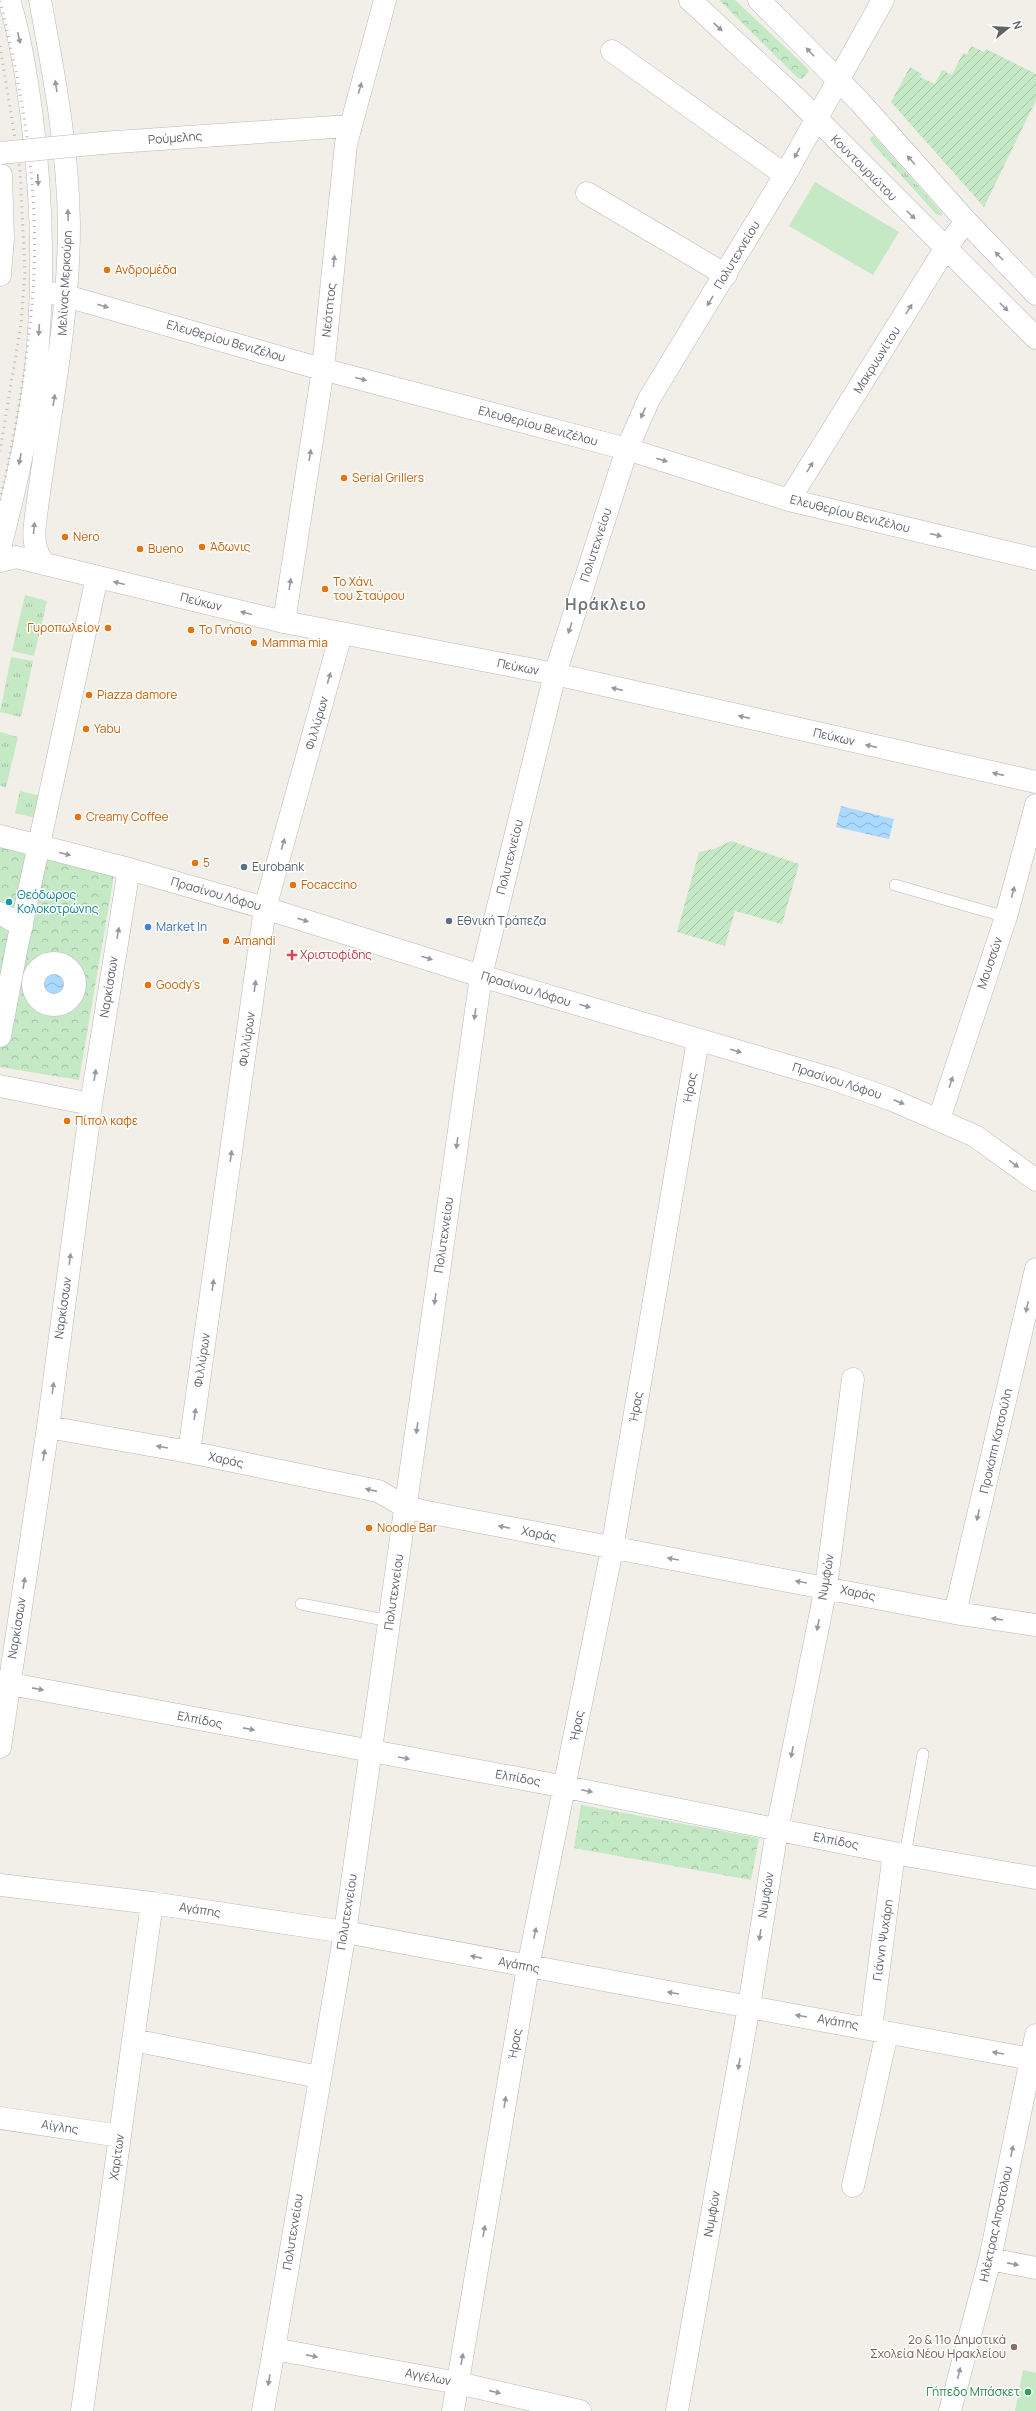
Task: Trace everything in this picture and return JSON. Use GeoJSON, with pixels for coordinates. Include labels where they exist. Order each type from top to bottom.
{"type":"FeatureCollection","features":[{"type":"Feature","properties":{"kind":"street","name":"Μελίνας Μερκούρη"},"geometry":{"type":"LineString","coordinates":[[0,548],[27,424],[37,357],[41,291],[35,140],[27,80],[9,0]]}},
{"type":"Feature","properties":{"kind":"street","name":"Μελίνας Μερκούρη"},"geometry":{"type":"LineString","coordinates":[[40,0],[55,80],[67,165],[69,225],[66,296],[59,365],[33,541],[38,556],[44,564]]}},
{"type":"Feature","properties":{"kind":"street","name":"Νεότητος"},"geometry":{"type":"LineString","coordinates":[[284,622],[323,369],[349,126],[385,0]]}},
{"type":"Feature","properties":{"kind":"street","name":"Κουντουριώτου"},"geometry":{"type":"LineString","coordinates":[[690,0],[815,118],[944,249],[1036,338]]}},
{"type":"Feature","properties":{"kind":"street"},"geometry":{"type":"LineString","coordinates":[[759,0],[838,79],[966,221],[1036,294]]}},
{"type":"Feature","properties":{"kind":"street"},"geometry":{"type":"LineString","coordinates":[[838,79],[883,0]]}},
{"type":"Feature","properties":{"kind":"street"},"geometry":{"type":"LineString","coordinates":[[612,51],[785,174]]}},
{"type":"Feature","properties":{"kind":"street","name":"Πολυτεχνείου"},"geometry":{"type":"LineString","coordinates":[[263,2411],[345,1932],[481,976],[555,674],[627,449],[649,399],[726,275],[838,79]]}},
{"type":"Feature","properties":{"kind":"street","name":"Ρούμελης"},"geometry":{"type":"LineString","coordinates":[[0,153],[102,143],[349,126]]}},
{"type":"Feature","properties":{"kind":"street"},"geometry":{"type":"LineString","coordinates":[[0,275],[4,238],[1,175]]}},
{"type":"Feature","properties":{"kind":"street"},"geometry":{"type":"LineString","coordinates":[[587,193],[726,275]]}},
{"type":"Feature","properties":{"kind":"street","name":"Μακρυωνίτου"},"geometry":{"type":"LineString","coordinates":[[789,500],[944,249],[966,221]]}},
{"type":"Feature","properties":{"kind":"street","name":"Ελευθερίου Βενιζέλου"},"geometry":{"type":"LineString","coordinates":[[41,291],[66,296],[323,369],[627,449],[789,500],[1036,559]]}},
{"type":"Feature","properties":{"kind":"street","name":"Πεύκων"},"geometry":{"type":"LineString","coordinates":[[0,560],[16,558],[284,622],[555,674],[1036,782]]}},
{"type":"Feature","properties":{"kind":"street"},"geometry":{"type":"LineString","coordinates":[[0,1036],[38,847],[97,577]]}},
{"type":"Feature","properties":{"kind":"street","name":"Φιλλύρων"},"geometry":{"type":"LineString","coordinates":[[190,1452],[265,908],[341,634]]}},
{"type":"Feature","properties":{"kind":"street","name":"Μουσσών"},"geometry":{"type":"LineString","coordinates":[[939,1119],[1006,917],[1036,805]]}},
{"type":"Feature","properties":{"kind":"street","name":"Πρασίνου Λόφου"},"geometry":{"type":"LineString","coordinates":[[0,836],[38,847],[129,869],[265,908],[481,976],[833,1079],[890,1099],[939,1119],[975,1136],[1036,1180]]}},
{"type":"Feature","properties":{"kind":"street","name":"Ναρκίσσων"},"geometry":{"type":"LineString","coordinates":[[0,1746],[5,1683],[48,1427],[91,1104],[107,994],[129,869]]}},
{"type":"Feature","properties":{"kind":"street"},"geometry":{"type":"LineString","coordinates":[[0,913],[22,926]]}},
{"type":"Feature","properties":{"kind":"street"},"geometry":{"type":"LineString","coordinates":[[50,964],[60,964],[69,970],[74,978],[74,988],[70,998],[62,1004],[52,1006],[42,1002],[35,995],[33,986],[34,979],[41,968],[50,964]]}},
{"type":"Feature","properties":{"kind":"street"},"geometry":{"type":"LineString","coordinates":[[12,975],[34,979]]}},
{"type":"Feature","properties":{"kind":"street"},"geometry":{"type":"LineString","coordinates":[[74,988],[107,994]]}},
{"type":"Feature","properties":{"kind":"street","name":"Ήρας"},"geometry":{"type":"LineString","coordinates":[[453,2411],[528,1967],[566,1787],[612,1549],[698,1040]]}},
{"type":"Feature","properties":{"kind":"street"},"geometry":{"type":"LineString","coordinates":[[0,1086],[91,1104]]}},
{"type":"Feature","properties":{"kind":"street","name":"Προκόπη Κατσούλη"},"geometry":{"type":"LineString","coordinates":[[956,1613],[1036,1269]]}},
{"type":"Feature","properties":{"kind":"street","name":"Νυμφών"},"geometry":{"type":"LineString","coordinates":[[677,2411],[749,2006],[777,1830],[826,1587],[853,1379]]}},
{"type":"Feature","properties":{"kind":"street","name":"Χαράς"},"geometry":{"type":"LineString","coordinates":[[48,1427],[190,1452],[378,1491],[406,1507],[612,1549],[826,1587],[956,1613],[1036,1625]]}},
{"type":"Feature","properties":{"kind":"street","name":"Ελπίδος"},"geometry":{"type":"LineString","coordinates":[[5,1683],[566,1787],[900,1854],[1036,1878]]}},
{"type":"Feature","properties":{"kind":"street","name":"Γιάννη Ψυχάρη"},"geometry":{"type":"LineString","coordinates":[[853,2186],[879,2030],[900,1854]]}},
{"type":"Feature","properties":{"kind":"street","name":"Αγάπης"},"geometry":{"type":"LineString","coordinates":[[0,1885],[152,1903],[345,1932],[1033,2059]]}},
{"type":"Feature","properties":{"kind":"street","name":"Χαρίτων"},"geometry":{"type":"LineString","coordinates":[[82,2411],[152,1903]]}},
{"type":"Feature","properties":{"kind":"street","name":"Ηλέκτρας Αποστόλου"},"geometry":{"type":"LineString","coordinates":[[950,2411],[990,2259],[1033,2059],[1036,2035]]}},
{"type":"Feature","properties":{"kind":"street"},"geometry":{"type":"LineString","coordinates":[[133,2040],[319,2077]]}},
{"type":"Feature","properties":{"kind":"street","name":"Αίγλης"},"geometry":{"type":"LineString","coordinates":[[0,2118],[120,2136]]}},
{"type":"Feature","properties":{"kind":"street"},"geometry":{"type":"LineString","coordinates":[[990,2259],[1036,2268]]}},
{"type":"Feature","properties":{"kind":"street","name":"Αγγέλων"},"geometry":{"type":"LineString","coordinates":[[274,2349],[458,2383],[580,2411]]}},
{"type":"Feature","properties":{"kind":"lane"},"geometry":{"type":"LineString","coordinates":[[895,885],[1006,917]]}},
{"type":"Feature","properties":{"kind":"lane"},"geometry":{"type":"LineString","coordinates":[[301,1604],[390,1621]]}},
{"type":"Feature","properties":{"kind":"lane"},"geometry":{"type":"LineString","coordinates":[[900,1854],[923,1754]]}},
{"type":"Feature","properties":{"kind":"green space"},"geometry":{"type":"Polygon","coordinates":[[[719,0],[735,0],[809,71],[802,79],[798,78],[719,0]]]}},
{"type":"Feature","properties":{"kind":"green space"},"geometry":{"type":"Polygon","coordinates":[[[971,46],[984,52],[986,49],[1036,74],[1036,100],[984,207],[891,102],[910,67],[922,74],[920,77],[935,84],[942,70],[952,75],[963,53],[967,55],[971,46]]]}},
{"type":"Feature","properties":{"kind":"green space"},"geometry":{"type":"Polygon","coordinates":[[[874,136],[942,213],[942,216],[936,214],[873,144],[870,140],[871,137],[874,136]]]}},
{"type":"Feature","properties":{"kind":"green space"},"geometry":{"type":"Polygon","coordinates":[[[815,182],[899,232],[873,275],[789,226],[815,182]]]}},
{"type":"Feature","properties":{"kind":"green space"},"geometry":{"type":"Polygon","coordinates":[[[25,595],[47,601],[34,656],[12,651],[25,595]]]}},
{"type":"Feature","properties":{"kind":"green space"},"geometry":{"type":"Polygon","coordinates":[[[11,657],[33,661],[21,717],[0,712],[11,657]]]}},
{"type":"Feature","properties":{"kind":"green space"},"geometry":{"type":"Polygon","coordinates":[[[0,732],[18,737],[6,787],[0,786],[0,732]]]}},
{"type":"Feature","properties":{"kind":"green space"},"geometry":{"type":"Polygon","coordinates":[[[20,791],[45,797],[40,819],[15,813],[20,791]]]}},
{"type":"Feature","properties":{"kind":"green space"},"geometry":{"type":"Polygon","coordinates":[[[731,841],[799,864],[782,924],[735,911],[725,946],[677,932],[699,852],[714,849],[731,841]]]}},
{"type":"Feature","properties":{"kind":"green space"},"geometry":{"type":"Polygon","coordinates":[[[0,845],[114,875],[79,1080],[0,1067],[0,845]]]}},
{"type":"Feature","properties":{"kind":"green space"},"geometry":{"type":"Polygon","coordinates":[[[581,1805],[759,1838],[751,1880],[574,1848],[581,1805]]]}},
{"type":"Feature","properties":{"kind":"green space","name":"Γήπεδο Μπάσκετ"},"geometry":{"type":"Polygon","coordinates":[[[1023,2370],[1036,2373],[1036,2411],[1015,2411],[1023,2370]]]}},
{"type":"Feature","properties":{"kind":"water"},"geometry":{"type":"Polygon","coordinates":[[[841,806],[894,819],[889,839],[836,827],[841,806]]]}},
{"type":"Feature","properties":{"kind":"water"},"geometry":{"type":"Polygon","coordinates":[[[54,970],[63,974],[67,983],[63,992],[54,996],[45,992],[41,983],[45,974],[54,970]]]}},
{"type":"Feature","properties":{"kind":"railway"},"geometry":{"type":"LineString","coordinates":[[0,1],[15,68],[27,136],[31,170],[35,239],[32,302],[26,359],[12,444],[0,500]]}},
{"type":"Feature","properties":{"kind":"railway"},"geometry":{"type":"LineString","coordinates":[[0,46],[20,170],[25,272],[21,324],[0,451]]}},
{"type":"Feature","properties":{"kind":"place","name":"Ανδρομέδα"},"geometry":{"type":"Point","coordinates":[107,270]}},
{"type":"Feature","properties":{"kind":"place","name":"Serial Grillers"},"geometry":{"type":"Point","coordinates":[344,478]}},
{"type":"Feature","properties":{"kind":"place","name":"Nero"},"geometry":{"type":"Point","coordinates":[65,537]}},
{"type":"Feature","properties":{"kind":"place","name":"Άδωνις"},"geometry":{"type":"Point","coordinates":[202,547]}},
{"type":"Feature","properties":{"kind":"place","name":"Bueno"},"geometry":{"type":"Point","coordinates":[140,549]}},
{"type":"Feature","properties":{"kind":"place","name":"Το Χάνι του Σταύρου"},"geometry":{"type":"Point","coordinates":[325,589]}},
{"type":"Feature","properties":{"kind":"place","name":"Γυροπωλείον"},"geometry":{"type":"Point","coordinates":[108,628]}},
{"type":"Feature","properties":{"kind":"place","name":"Το Γνήσιο"},"geometry":{"type":"Point","coordinates":[191,630]}},
{"type":"Feature","properties":{"kind":"place","name":"Mamma mia"},"geometry":{"type":"Point","coordinates":[254,643]}},
{"type":"Feature","properties":{"kind":"place","name":"Piazza damore"},"geometry":{"type":"Point","coordinates":[89,695]}},
{"type":"Feature","properties":{"kind":"place","name":"Yabu"},"geometry":{"type":"Point","coordinates":[86,729]}},
{"type":"Feature","properties":{"kind":"place","name":"Creamy Coffee"},"geometry":{"type":"Point","coordinates":[78,817]}},
{"type":"Feature","properties":{"kind":"place","name":"5"},"geometry":{"type":"Point","coordinates":[195,863]}},
{"type":"Feature","properties":{"kind":"place","name":"Eurobank"},"geometry":{"type":"Point","coordinates":[244,867]}},
{"type":"Feature","properties":{"kind":"place","name":"Focaccino"},"geometry":{"type":"Point","coordinates":[293,885]}},
{"type":"Feature","properties":{"kind":"place","name":"Θεόδωρος Κολοκοτρώνης"},"geometry":{"type":"Point","coordinates":[9,902]}},
{"type":"Feature","properties":{"kind":"place","name":"Εθνική Τράπεζα"},"geometry":{"type":"Point","coordinates":[449,921]}},
{"type":"Feature","properties":{"kind":"place","name":"Market In"},"geometry":{"type":"Point","coordinates":[148,927]}},
{"type":"Feature","properties":{"kind":"place","name":"Amandi"},"geometry":{"type":"Point","coordinates":[226,941]}},
{"type":"Feature","properties":{"kind":"place","name":"Χριστοφίδης"},"geometry":{"type":"Point","coordinates":[292,955]}},
{"type":"Feature","properties":{"kind":"place","name":"Goody's"},"geometry":{"type":"Point","coordinates":[148,985]}},
{"type":"Feature","properties":{"kind":"place","name":"Πίπολ καφε"},"geometry":{"type":"Point","coordinates":[67,1121]}},
{"type":"Feature","properties":{"kind":"place","name":"Noodle Bar"},"geometry":{"type":"Point","coordinates":[369,1528]}},
{"type":"Feature","properties":{"kind":"place","name":"2ο & 11ο Δημοτικά Σχολεία Νέου Ηρακλείου"},"geometry":{"type":"Point","coordinates":[1014,2347]}},
{"type":"Feature","properties":{"kind":"place","name":"Γήπεδο Μπάσκετ"},"geometry":{"type":"Point","coordinates":[1028,2392]}},
{"type":"Feature","properties":{"kind":"district","name":"Ηράκλειο"},"geometry":{"type":"Point","coordinates":[606,604]}}]}
